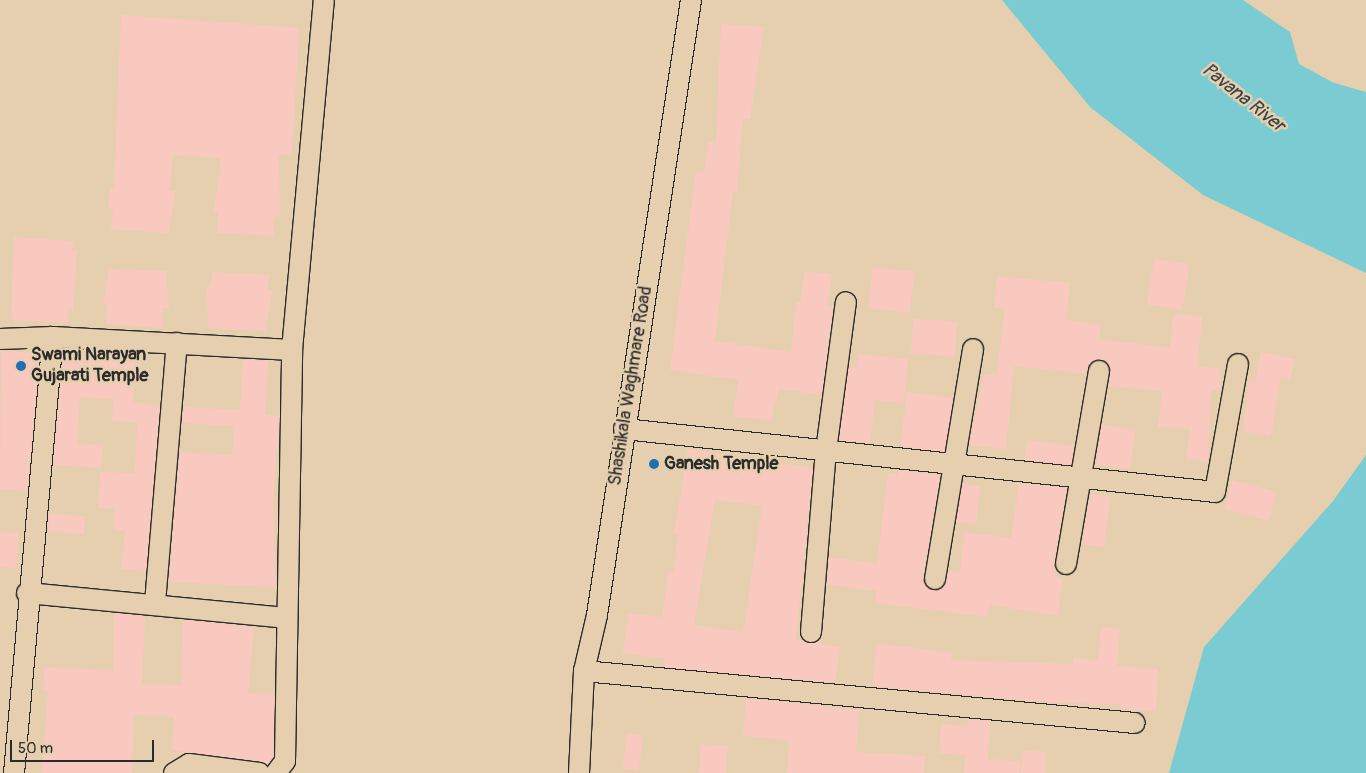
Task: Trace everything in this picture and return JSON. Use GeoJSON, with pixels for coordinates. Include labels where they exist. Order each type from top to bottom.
{"type":"FeatureCollection","features":[{"type":"Feature","properties":{"kind":"street"},"geometry":{"type":"LineString","coordinates":[[276,773],[285,761],[292,350],[324,0]]}},
{"type":"Feature","properties":{"kind":"street","name":"Shashikala Waghmare Road"},"geometry":{"type":"LineString","coordinates":[[579,773],[584,672],[598,615],[624,429],[691,0]]}},
{"type":"Feature","properties":{"kind":"street"},"geometry":{"type":"LineString","coordinates":[[811,632],[826,451],[846,302]]}},
{"type":"Feature","properties":{"kind":"street"},"geometry":{"type":"LineString","coordinates":[[0,339],[53,337],[292,350]]}},
{"type":"Feature","properties":{"kind":"street"},"geometry":{"type":"LineString","coordinates":[[14,773],[27,593],[53,337]]}},
{"type":"Feature","properties":{"kind":"street"},"geometry":{"type":"LineString","coordinates":[[155,604],[177,344]]}},
{"type":"Feature","properties":{"kind":"street"},"geometry":{"type":"LineString","coordinates":[[935,580],[956,464],[973,349]]}},
{"type":"Feature","properties":{"kind":"street"},"geometry":{"type":"LineString","coordinates":[[624,429],[1215,492],[1238,364]]}},
{"type":"Feature","properties":{"kind":"street"},"geometry":{"type":"LineString","coordinates":[[1066,564],[1099,371]]}},
{"type":"Feature","properties":{"kind":"street"},"geometry":{"type":"LineString","coordinates":[[27,593],[286,618]]}},
{"type":"Feature","properties":{"kind":"street"},"geometry":{"type":"LineString","coordinates":[[584,672],[1135,723]]}},
{"type":"Feature","properties":{"kind":"street"},"geometry":{"type":"LineString","coordinates":[[174,773],[189,764],[258,773]]}},
{"type":"Feature","properties":{"kind":"water","name":"Pavana River"},"geometry":{"type":"Polygon","coordinates":[[[1002,0],[1243,0],[1290,32],[1299,64],[1334,83],[1366,92],[1366,273],[1203,195],[1090,107],[1002,0]]]}},
{"type":"Feature","properties":{"kind":"water"},"geometry":{"type":"Polygon","coordinates":[[[1366,455],[1366,773],[1169,773],[1204,647],[1333,501],[1366,455]]]}},
{"type":"Feature","properties":{"kind":"building"},"geometry":{"type":"Polygon","coordinates":[[[121,15],[299,28],[292,155],[279,155],[280,217],[275,216],[273,236],[217,233],[218,213],[214,212],[221,158],[173,155],[170,191],[176,191],[168,233],[111,229],[113,209],[108,208],[110,188],[114,189],[121,15]]]}},
{"type":"Feature","properties":{"kind":"building"},"geometry":{"type":"Polygon","coordinates":[[[721,24],[764,27],[750,119],[743,118],[737,192],[733,192],[715,341],[791,352],[796,302],[800,302],[805,271],[832,274],[828,306],[833,307],[822,395],[779,389],[771,421],[733,416],[738,380],[670,370],[696,171],[704,172],[708,142],[716,143],[721,24]]]}},
{"type":"Feature","properties":{"kind":"building"},"geometry":{"type":"Polygon","coordinates":[[[14,237],[73,241],[72,251],[77,251],[73,311],[69,310],[68,323],[11,320],[14,237]]]}},
{"type":"Feature","properties":{"kind":"building"},"geometry":{"type":"Polygon","coordinates":[[[1154,259],[1190,265],[1182,310],[1147,304],[1154,259]]]}},
{"type":"Feature","properties":{"kind":"building"},"geometry":{"type":"Polygon","coordinates":[[[873,267],[915,272],[910,313],[868,308],[873,267]]]}},
{"type":"Feature","properties":{"kind":"building"},"geometry":{"type":"Polygon","coordinates":[[[109,269],[166,271],[169,308],[163,308],[162,328],[106,324],[107,304],[103,304],[109,269]]]}},
{"type":"Feature","properties":{"kind":"building"},"geometry":{"type":"Polygon","coordinates":[[[212,272],[269,275],[268,290],[273,290],[265,331],[208,328],[207,287],[211,287],[212,272]]]}},
{"type":"Feature","properties":{"kind":"building"},"geometry":{"type":"Polygon","coordinates":[[[997,276],[1070,283],[1066,319],[1101,325],[1099,339],[1170,348],[1173,314],[1202,316],[1197,367],[1221,368],[1220,390],[1211,390],[1208,462],[1186,459],[1190,429],[1158,427],[1162,391],[1109,386],[1110,367],[1101,359],[1090,363],[1086,374],[1014,366],[1006,449],[969,445],[984,374],[996,375],[1005,309],[994,308],[997,276]]]}},
{"type":"Feature","properties":{"kind":"building"},"geometry":{"type":"Polygon","coordinates":[[[913,319],[957,321],[955,356],[911,354],[913,319]]]}},
{"type":"Feature","properties":{"kind":"building"},"geometry":{"type":"Polygon","coordinates":[[[1,351],[40,353],[27,491],[0,489],[1,351]]]}},
{"type":"Feature","properties":{"kind":"building"},"geometry":{"type":"Polygon","coordinates":[[[1261,352],[1295,359],[1290,380],[1281,378],[1271,436],[1243,431],[1249,381],[1255,382],[1261,352]]]}},
{"type":"Feature","properties":{"kind":"building"},"geometry":{"type":"Polygon","coordinates":[[[858,354],[908,359],[904,403],[875,400],[870,443],[839,440],[849,367],[856,368],[858,354]]]}},
{"type":"Feature","properties":{"kind":"building"},"geometry":{"type":"Polygon","coordinates":[[[135,357],[133,402],[160,406],[146,571],[121,569],[125,530],[114,530],[115,509],[98,508],[100,472],[135,473],[137,422],[112,421],[113,399],[80,397],[77,444],[103,445],[101,468],[53,465],[63,358],[135,357]]]}},
{"type":"Feature","properties":{"kind":"building"},"geometry":{"type":"Polygon","coordinates":[[[243,360],[268,361],[265,415],[279,416],[273,506],[276,587],[169,582],[180,452],[232,455],[234,426],[182,423],[184,407],[240,410],[243,360]]]}},
{"type":"Feature","properties":{"kind":"building"},"geometry":{"type":"Polygon","coordinates":[[[907,392],[953,398],[946,452],[900,447],[907,392]]]}},
{"type":"Feature","properties":{"kind":"building"},"geometry":{"type":"Polygon","coordinates":[[[1102,425],[1136,430],[1130,469],[1096,465],[1102,425]]]}},
{"type":"Feature","properties":{"kind":"building"},"geometry":{"type":"Polygon","coordinates":[[[1027,440],[1074,446],[1071,466],[1025,460],[1027,440]]]}},
{"type":"Feature","properties":{"kind":"building"},"geometry":{"type":"Polygon","coordinates":[[[688,449],[813,468],[796,639],[840,647],[835,683],[663,667],[664,658],[623,653],[628,613],[662,617],[668,572],[673,573],[678,534],[674,534],[688,449]],[[715,500],[694,625],[743,632],[762,506],[715,500]]]}},
{"type":"Feature","properties":{"kind":"building"},"geometry":{"type":"Polygon","coordinates":[[[898,470],[940,475],[923,577],[934,591],[944,586],[948,571],[960,572],[964,532],[1011,538],[1019,483],[1067,488],[1054,562],[1056,577],[1063,579],[1058,616],[990,605],[988,617],[875,603],[876,591],[827,585],[829,557],[877,564],[888,473],[897,475],[898,470]]]}},
{"type":"Feature","properties":{"kind":"building"},"geometry":{"type":"Polygon","coordinates":[[[1232,480],[1276,492],[1269,521],[1224,509],[1232,480]]]}},
{"type":"Feature","properties":{"kind":"building"},"geometry":{"type":"Polygon","coordinates":[[[963,484],[980,486],[976,524],[956,522],[963,484]]]}},
{"type":"Feature","properties":{"kind":"building"},"geometry":{"type":"Polygon","coordinates":[[[1090,494],[1111,497],[1104,547],[1083,545],[1090,494]]]}},
{"type":"Feature","properties":{"kind":"building"},"geometry":{"type":"Polygon","coordinates":[[[49,514],[85,516],[84,534],[48,532],[49,514]]]}},
{"type":"Feature","properties":{"kind":"building"},"geometry":{"type":"Polygon","coordinates":[[[0,532],[18,533],[16,568],[0,567],[0,532]]]}},
{"type":"Feature","properties":{"kind":"building"},"geometry":{"type":"Polygon","coordinates":[[[114,613],[145,616],[142,684],[181,685],[183,620],[254,627],[248,693],[274,694],[273,757],[267,765],[172,750],[174,717],[134,715],[132,773],[42,773],[48,691],[43,691],[44,667],[113,670],[114,613]]]}},
{"type":"Feature","properties":{"kind":"building"},"geometry":{"type":"Polygon","coordinates":[[[1101,627],[1120,628],[1117,666],[1158,669],[1156,711],[1119,709],[1120,704],[1055,703],[873,686],[876,643],[952,653],[951,660],[1073,664],[1073,658],[1098,660],[1101,627]]]}},
{"type":"Feature","properties":{"kind":"building"},"geometry":{"type":"Polygon","coordinates":[[[746,698],[859,710],[856,752],[925,756],[924,773],[787,773],[789,741],[743,735],[746,698]]]}},
{"type":"Feature","properties":{"kind":"building"},"geometry":{"type":"Polygon","coordinates":[[[968,719],[990,721],[988,759],[1020,761],[1019,773],[964,773],[965,755],[939,753],[941,724],[968,726],[968,719]]]}},
{"type":"Feature","properties":{"kind":"building"},"geometry":{"type":"Polygon","coordinates":[[[627,734],[643,736],[639,771],[623,769],[627,734]]]}},
{"type":"Feature","properties":{"kind":"building"},"geometry":{"type":"Polygon","coordinates":[[[701,744],[728,746],[726,773],[699,773],[701,744]]]}},
{"type":"Feature","properties":{"kind":"building"},"geometry":{"type":"Polygon","coordinates":[[[1022,751],[1046,752],[1045,773],[1021,773],[1022,751]]]}},
{"type":"Feature","properties":{"kind":"place","name":"Swami Narayan Gujarati Temple"},"geometry":{"type":"Point","coordinates":[21,366]}},
{"type":"Feature","properties":{"kind":"place","name":"Ganesh Temple"},"geometry":{"type":"Point","coordinates":[654,464]}}]}
